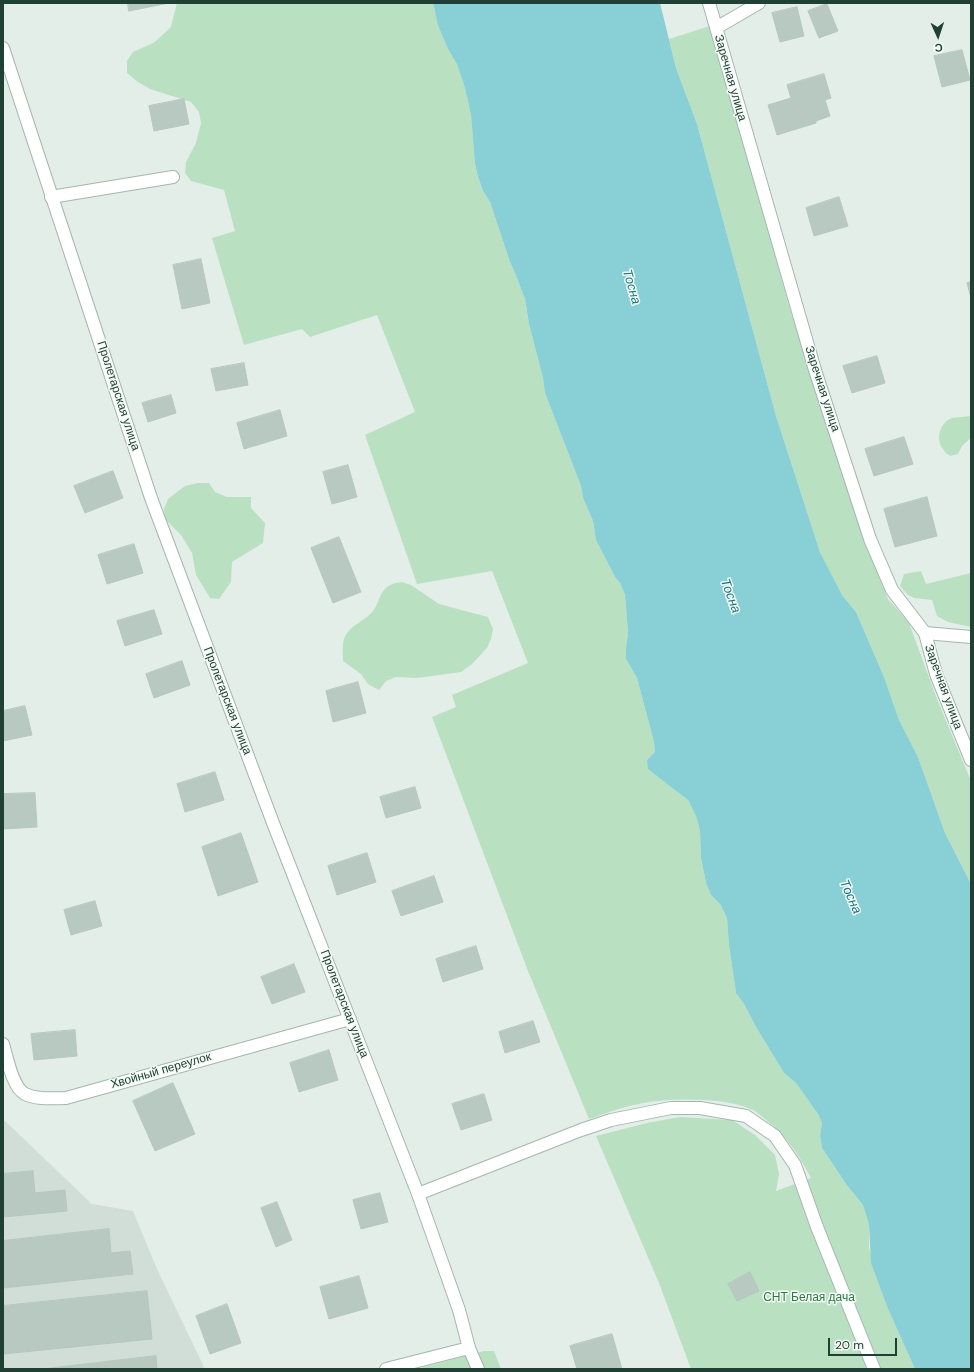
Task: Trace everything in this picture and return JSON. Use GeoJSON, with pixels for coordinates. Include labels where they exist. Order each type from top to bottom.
{"type":"FeatureCollection","features":[{"type":"Feature","properties":{"kind":"street","name":"Заречная улица"},"geometry":{"type":"LineString","coordinates":[[709,3],[815,370],[870,539],[892,590],[925,633],[936,674],[971,760]]}},
{"type":"Feature","properties":{"kind":"street"},"geometry":{"type":"LineString","coordinates":[[716,28],[759,3]]}},
{"type":"Feature","properties":{"kind":"street","name":"Пролетарская улица"},"geometry":{"type":"LineString","coordinates":[[3,48],[150,498],[273,823],[418,1194],[459,1310],[469,1348],[478,1369]]}},
{"type":"Feature","properties":{"kind":"street"},"geometry":{"type":"LineString","coordinates":[[51,197],[173,177]]}},
{"type":"Feature","properties":{"kind":"street"},"geometry":{"type":"LineString","coordinates":[[925,633],[971,636]]}},
{"type":"Feature","properties":{"kind":"street","name":"Хвойный переулок"},"geometry":{"type":"LineString","coordinates":[[3,1044],[15,1084],[25,1094],[41,1098],[66,1098],[350,1019]]}},
{"type":"Feature","properties":{"kind":"street"},"geometry":{"type":"LineString","coordinates":[[418,1194],[581,1130],[611,1120],[671,1108],[700,1108],[746,1116],[774,1136],[795,1165],[817,1227],[874,1369]]}},
{"type":"Feature","properties":{"kind":"street"},"geometry":{"type":"LineString","coordinates":[[386,1369],[469,1348]]}},
{"type":"Feature","properties":{"kind":"shaded area"},"geometry":{"type":"Polygon","coordinates":[[[3,1119],[92,1204],[133,1211],[157,1269],[205,1369],[3,1369],[3,1119]]]}},
{"type":"Feature","properties":{"kind":"green space","name":"СНТ Белая дача"},"geometry":{"type":"Polygon","coordinates":[[[177,3],[433,3],[448,49],[457,63],[465,88],[471,115],[475,164],[478,177],[483,191],[490,202],[510,262],[525,299],[529,324],[543,378],[545,393],[581,486],[583,498],[593,521],[596,540],[625,595],[628,633],[626,659],[637,678],[654,742],[655,752],[647,760],[672,787],[688,800],[696,816],[700,831],[701,858],[706,883],[711,895],[720,904],[727,918],[729,945],[736,993],[744,1004],[784,1073],[796,1083],[818,1114],[822,1123],[820,1136],[822,1148],[846,1184],[863,1205],[869,1225],[869,1248],[888,1309],[915,1369],[691,1369],[659,1283],[596,1136],[647,1123],[680,1117],[732,1120],[755,1135],[775,1155],[779,1174],[776,1191],[811,1178],[797,1153],[773,1125],[753,1110],[742,1106],[702,1100],[661,1101],[642,1103],[589,1119],[528,971],[432,717],[456,707],[452,695],[528,663],[492,571],[417,584],[365,435],[415,412],[377,315],[310,337],[302,329],[244,345],[212,238],[235,231],[224,190],[191,181],[185,173],[186,162],[196,143],[201,123],[199,112],[191,102],[150,89],[127,73],[127,61],[133,52],[155,42],[171,27],[177,3]]]}},
{"type":"Feature","properties":{"kind":"green space"},"geometry":{"type":"Polygon","coordinates":[[[710,26],[791,313],[867,546],[888,599],[909,623],[937,699],[971,781],[971,884],[945,833],[918,757],[899,720],[884,677],[856,612],[842,595],[820,552],[776,416],[697,124],[676,68],[669,39],[710,26]]]}},
{"type":"Feature","properties":{"kind":"green space"},"geometry":{"type":"Polygon","coordinates":[[[971,416],[971,438],[962,446],[958,454],[950,456],[944,451],[939,440],[940,431],[944,423],[952,418],[971,416]]]}},
{"type":"Feature","properties":{"kind":"green space"},"geometry":{"type":"Polygon","coordinates":[[[198,483],[209,483],[215,492],[227,497],[251,497],[251,508],[265,523],[263,543],[232,562],[231,582],[219,599],[210,598],[196,575],[192,553],[181,535],[165,519],[164,509],[168,499],[185,486],[198,483]]]}},
{"type":"Feature","properties":{"kind":"green space"},"geometry":{"type":"Polygon","coordinates":[[[921,571],[926,584],[971,573],[971,627],[948,622],[937,616],[932,600],[914,598],[908,595],[900,586],[904,574],[921,571]]]}},
{"type":"Feature","properties":{"kind":"green space"},"geometry":{"type":"Polygon","coordinates":[[[402,582],[411,585],[439,604],[488,617],[493,629],[491,639],[487,648],[472,664],[461,672],[417,678],[396,677],[386,681],[379,690],[368,684],[361,674],[343,661],[343,641],[349,630],[373,611],[385,589],[393,584],[402,582]]]}},
{"type":"Feature","properties":{"kind":"green space"},"geometry":{"type":"Polygon","coordinates":[[[484,1351],[494,1351],[501,1369],[417,1369],[484,1351]]]}},
{"type":"Feature","properties":{"kind":"water","name":"Тосна"},"geometry":{"type":"Polygon","coordinates":[[[433,3],[660,3],[676,68],[697,124],[776,416],[820,552],[842,595],[856,612],[884,677],[899,720],[918,757],[945,833],[971,884],[971,1369],[915,1369],[888,1309],[871,1263],[869,1225],[863,1205],[846,1184],[822,1148],[820,1136],[822,1123],[818,1114],[796,1083],[784,1073],[744,1004],[736,993],[729,945],[727,918],[720,904],[711,895],[706,883],[701,858],[700,831],[696,816],[688,800],[648,769],[647,760],[655,752],[654,742],[637,678],[626,659],[628,633],[625,595],[596,540],[593,521],[583,498],[581,486],[545,393],[543,378],[529,324],[525,299],[510,262],[490,202],[483,191],[478,177],[475,164],[471,115],[465,88],[457,64],[448,49],[438,25],[433,3]]]}},
{"type":"Feature","properties":{"kind":"building"},"geometry":{"type":"Polygon","coordinates":[[[128,3],[169,3],[129,11],[128,3]]]}},
{"type":"Feature","properties":{"kind":"building"},"geometry":{"type":"Polygon","coordinates":[[[827,4],[838,31],[819,38],[808,11],[827,4]]]}},
{"type":"Feature","properties":{"kind":"building"},"geometry":{"type":"Polygon","coordinates":[[[797,7],[804,36],[780,42],[772,13],[797,7]]]}},
{"type":"Feature","properties":{"kind":"building"},"geometry":{"type":"Polygon","coordinates":[[[962,50],[970,80],[942,87],[934,56],[962,50]]]}},
{"type":"Feature","properties":{"kind":"building"},"geometry":{"type":"Polygon","coordinates":[[[824,74],[831,98],[825,100],[830,116],[816,121],[816,123],[777,135],[768,105],[791,98],[787,85],[824,74]]]}},
{"type":"Feature","properties":{"kind":"building"},"geometry":{"type":"Polygon","coordinates":[[[184,99],[189,124],[154,131],[149,106],[184,99]]]}},
{"type":"Feature","properties":{"kind":"building"},"geometry":{"type":"Polygon","coordinates":[[[839,197],[848,226],[814,236],[806,208],[839,197]]]}},
{"type":"Feature","properties":{"kind":"building"},"geometry":{"type":"Polygon","coordinates":[[[201,259],[210,303],[182,309],[173,265],[201,259]]]}},
{"type":"Feature","properties":{"kind":"building"},"geometry":{"type":"Polygon","coordinates":[[[971,282],[971,298],[967,283],[971,282]]]}},
{"type":"Feature","properties":{"kind":"building"},"geometry":{"type":"Polygon","coordinates":[[[877,356],[885,383],[852,393],[843,366],[877,356]]]}},
{"type":"Feature","properties":{"kind":"building"},"geometry":{"type":"Polygon","coordinates":[[[244,363],[248,385],[216,391],[211,369],[244,363]]]}},
{"type":"Feature","properties":{"kind":"building"},"geometry":{"type":"Polygon","coordinates":[[[171,395],[176,413],[148,422],[142,403],[171,395]]]}},
{"type":"Feature","properties":{"kind":"building"},"geometry":{"type":"Polygon","coordinates":[[[280,410],[287,436],[244,449],[237,423],[280,410]]]}},
{"type":"Feature","properties":{"kind":"building"},"geometry":{"type":"Polygon","coordinates":[[[904,437],[913,464],[874,476],[865,449],[904,437]]]}},
{"type":"Feature","properties":{"kind":"building"},"geometry":{"type":"Polygon","coordinates":[[[348,465],[357,497],[332,504],[323,472],[348,465]]]}},
{"type":"Feature","properties":{"kind":"building"},"geometry":{"type":"Polygon","coordinates":[[[113,471],[123,498],[85,513],[74,486],[113,471]]]}},
{"type":"Feature","properties":{"kind":"building"},"geometry":{"type":"Polygon","coordinates":[[[927,497],[937,536],[895,547],[884,509],[927,497]]]}},
{"type":"Feature","properties":{"kind":"building"},"geometry":{"type":"Polygon","coordinates":[[[339,537],[361,592],[333,603],[311,548],[339,537]]]}},
{"type":"Feature","properties":{"kind":"building"},"geometry":{"type":"Polygon","coordinates":[[[134,544],[143,573],[107,584],[98,555],[134,544]]]}},
{"type":"Feature","properties":{"kind":"building"},"geometry":{"type":"Polygon","coordinates":[[[154,610],[162,634],[125,646],[117,621],[154,610]]]}},
{"type":"Feature","properties":{"kind":"building"},"geometry":{"type":"Polygon","coordinates":[[[182,661],[190,685],[154,698],[146,674],[182,661]]]}},
{"type":"Feature","properties":{"kind":"building"},"geometry":{"type":"Polygon","coordinates":[[[358,682],[366,713],[333,722],[326,691],[358,682]]]}},
{"type":"Feature","properties":{"kind":"building"},"geometry":{"type":"Polygon","coordinates":[[[25,706],[32,735],[3,741],[3,711],[25,706]]]}},
{"type":"Feature","properties":{"kind":"building"},"geometry":{"type":"Polygon","coordinates":[[[215,772],[224,800],[185,812],[177,784],[215,772]]]}},
{"type":"Feature","properties":{"kind":"building"},"geometry":{"type":"Polygon","coordinates":[[[415,787],[421,808],[386,818],[380,797],[415,787]]]}},
{"type":"Feature","properties":{"kind":"building"},"geometry":{"type":"Polygon","coordinates":[[[35,793],[37,827],[3,829],[3,794],[35,793]]]}},
{"type":"Feature","properties":{"kind":"building"},"geometry":{"type":"Polygon","coordinates":[[[241,833],[258,882],[218,896],[202,847],[241,833]]]}},
{"type":"Feature","properties":{"kind":"building"},"geometry":{"type":"Polygon","coordinates":[[[367,853],[376,882],[337,895],[328,866],[367,853]]]}},
{"type":"Feature","properties":{"kind":"building"},"geometry":{"type":"Polygon","coordinates":[[[434,876],[443,902],[401,916],[392,891],[434,876]]]}},
{"type":"Feature","properties":{"kind":"building"},"geometry":{"type":"Polygon","coordinates":[[[95,901],[102,926],[71,935],[64,910],[95,901]]]}},
{"type":"Feature","properties":{"kind":"building"},"geometry":{"type":"Polygon","coordinates":[[[476,946],[483,969],[443,982],[436,959],[476,946]]]}},
{"type":"Feature","properties":{"kind":"building"},"geometry":{"type":"Polygon","coordinates":[[[294,964],[305,992],[272,1004],[261,977],[294,964]]]}},
{"type":"Feature","properties":{"kind":"building"},"geometry":{"type":"Polygon","coordinates":[[[533,1021],[540,1042],[505,1053],[499,1032],[533,1021]]]}},
{"type":"Feature","properties":{"kind":"building"},"geometry":{"type":"Polygon","coordinates":[[[75,1030],[77,1056],[34,1060],[31,1034],[75,1030]]]}},
{"type":"Feature","properties":{"kind":"building"},"geometry":{"type":"Polygon","coordinates":[[[329,1050],[338,1080],[299,1092],[290,1063],[329,1050]]]}},
{"type":"Feature","properties":{"kind":"building"},"geometry":{"type":"Polygon","coordinates":[[[173,1083],[195,1134],[155,1151],[133,1101],[173,1083]]]}},
{"type":"Feature","properties":{"kind":"building"},"geometry":{"type":"Polygon","coordinates":[[[484,1094],[492,1120],[461,1130],[452,1104],[484,1094]]]}},
{"type":"Feature","properties":{"kind":"building"},"geometry":{"type":"Polygon","coordinates":[[[33,1171],[35,1193],[65,1190],[67,1211],[3,1217],[3,1174],[33,1171]]]}},
{"type":"Feature","properties":{"kind":"building"},"geometry":{"type":"Polygon","coordinates":[[[380,1193],[388,1222],[361,1229],[353,1200],[380,1193]]]}},
{"type":"Feature","properties":{"kind":"building"},"geometry":{"type":"Polygon","coordinates":[[[277,1202],[292,1240],[276,1247],[261,1208],[277,1202]]]}},
{"type":"Feature","properties":{"kind":"building"},"geometry":{"type":"Polygon","coordinates":[[[109,1229],[111,1253],[130,1251],[133,1274],[3,1288],[3,1241],[109,1229]]]}},
{"type":"Feature","properties":{"kind":"building"},"geometry":{"type":"Polygon","coordinates":[[[750,1272],[759,1291],[737,1301],[728,1284],[750,1272]]]}},
{"type":"Feature","properties":{"kind":"building"},"geometry":{"type":"Polygon","coordinates":[[[359,1276],[368,1308],[329,1319],[320,1287],[359,1276]]]}},
{"type":"Feature","properties":{"kind":"building"},"geometry":{"type":"Polygon","coordinates":[[[147,1291],[152,1339],[3,1354],[3,1306],[147,1291]]]}},
{"type":"Feature","properties":{"kind":"building"},"geometry":{"type":"Polygon","coordinates":[[[227,1304],[241,1343],[210,1354],[196,1316],[227,1304]]]}},
{"type":"Feature","properties":{"kind":"building"},"geometry":{"type":"Polygon","coordinates":[[[612,1334],[622,1369],[577,1369],[570,1346],[612,1334]]]}},
{"type":"Feature","properties":{"kind":"building"},"geometry":{"type":"Polygon","coordinates":[[[156,1356],[157,1369],[43,1369],[156,1356]]]}}]}
